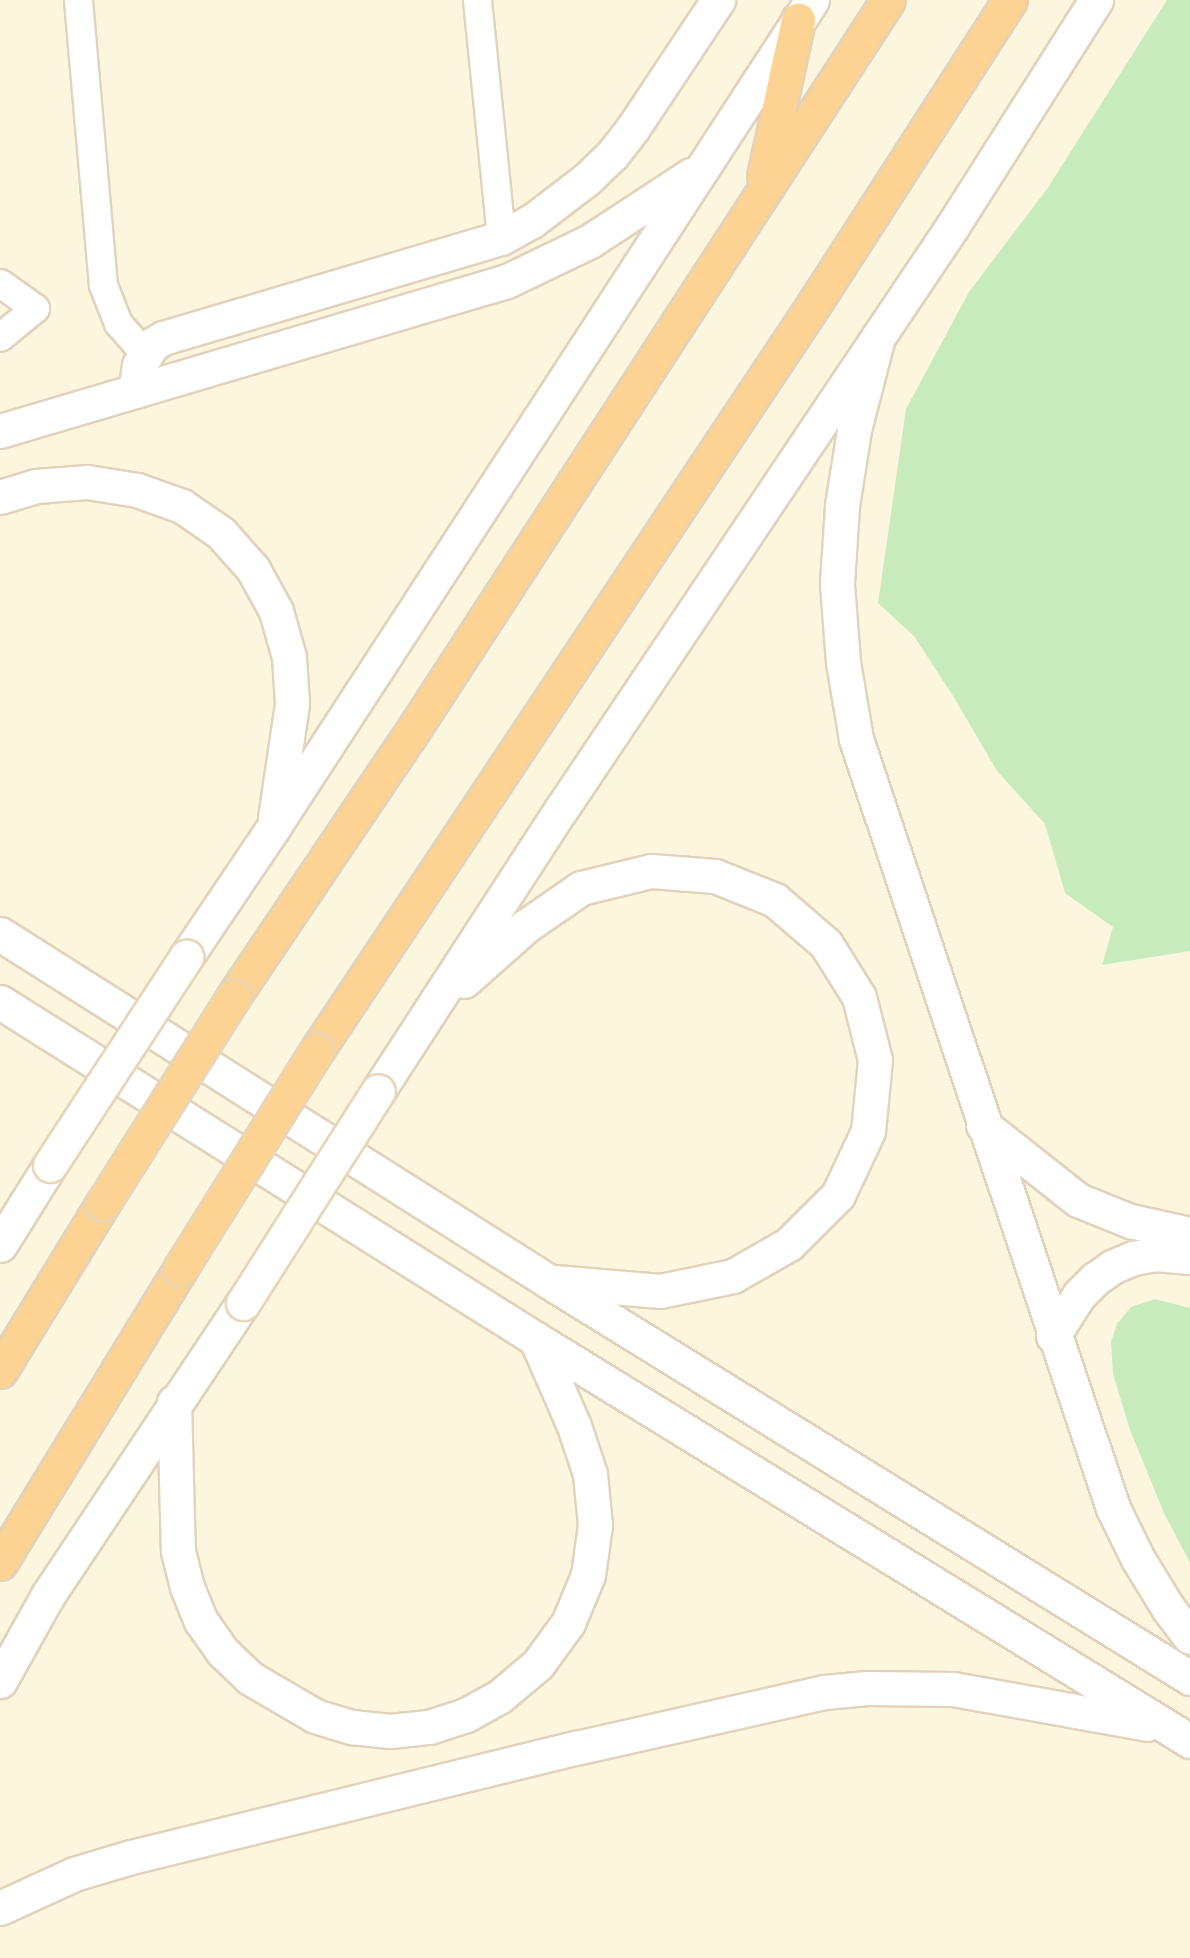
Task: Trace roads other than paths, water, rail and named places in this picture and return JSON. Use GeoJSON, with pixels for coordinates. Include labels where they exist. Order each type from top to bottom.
{"type":"FeatureCollection","features":[{"type":"Feature","properties":{"kind":"highway"},"geometry":{"type":"LineString","coordinates":[[0,1371],[233,997],[408,738],[888,0]]}},
{"type":"Feature","properties":{"kind":"highway"},"geometry":{"type":"LineString","coordinates":[[0,1563],[317,1050],[807,314],[1010,0]]}},
{"type":"Feature","properties":{"kind":"highway"},"geometry":{"type":"LineString","coordinates":[[760,195],[805,10]]}},
{"type":"Feature","properties":{"kind":"main road"},"geometry":{"type":"LineString","coordinates":[[135,391],[139,364],[145,354],[153,345],[175,334],[501,238],[561,202],[612,155],[633,128],[718,0]]}},
{"type":"Feature","properties":{"kind":"main road"},"geometry":{"type":"LineString","coordinates":[[0,1681],[48,1595],[174,1402],[243,1303],[560,810],[878,337],[1096,0]]}},
{"type":"Feature","properties":{"kind":"main road"},"geometry":{"type":"LineString","coordinates":[[0,1245],[805,10]]}},
{"type":"Feature","properties":{"kind":"main road"},"geometry":{"type":"LineString","coordinates":[[0,431],[507,281],[590,241],[702,168]]}},
{"type":"Feature","properties":{"kind":"main road"},"geometry":{"type":"LineString","coordinates":[[878,337],[854,430],[842,506],[837,584],[843,662],[856,739],[1053,1336],[1113,1508],[1138,1559],[1168,1608],[1190,1637]]}},
{"type":"Feature","properties":{"kind":"main road"},"geometry":{"type":"LineString","coordinates":[[0,497],[36,486],[87,482],[137,490],[182,506],[221,533],[253,569],[276,610],[289,657],[292,704],[273,828]]}},
{"type":"Feature","properties":{"kind":"main road"},"geometry":{"type":"LineString","coordinates":[[418,1030],[472,973],[526,926],[581,888],[651,871],[715,876],[775,900],[826,944],[859,997],[875,1060],[868,1131],[838,1195],[789,1245],[733,1276],[660,1291],[548,1281]]}},
{"type":"Feature","properties":{"kind":"main road"},"geometry":{"type":"LineString","coordinates":[[0,934],[548,1281],[1190,1678]]}},
{"type":"Feature","properties":{"kind":"main road"},"geometry":{"type":"LineString","coordinates":[[0,1002],[536,1339],[1178,1734]]}},
{"type":"Feature","properties":{"kind":"main road"},"geometry":{"type":"LineString","coordinates":[[983,1125],[1078,1200],[1130,1221],[1190,1234]]}},
{"type":"Feature","properties":{"kind":"main road"},"geometry":{"type":"LineString","coordinates":[[1053,1336],[1079,1296],[1095,1279],[1112,1267],[1132,1258],[1155,1254],[1190,1257]]}},
{"type":"Feature","properties":{"kind":"main road"},"geometry":{"type":"LineString","coordinates":[[174,1402],[178,1551],[186,1587],[201,1621],[223,1652],[249,1678],[315,1716],[352,1727],[390,1731],[429,1727],[466,1715],[499,1697],[538,1664],[568,1623],[588,1575],[595,1525],[590,1474],[574,1426],[536,1339]]}},
{"type":"Feature","properties":{"kind":"main road"},"geometry":{"type":"LineString","coordinates":[[0,1908],[74,1874],[131,1857],[565,1751],[825,1692],[878,1687],[953,1689],[1178,1734]]}},
{"type":"Feature","properties":{"kind":"street"},"geometry":{"type":"LineString","coordinates":[[78,0],[103,285],[118,323],[145,354]]}},
{"type":"Feature","properties":{"kind":"street"},"geometry":{"type":"LineString","coordinates":[[477,0],[501,238]]}},
{"type":"Feature","properties":{"kind":"street"},"geometry":{"type":"LineString","coordinates":[[0,283],[35,308],[0,338]]}}]}
